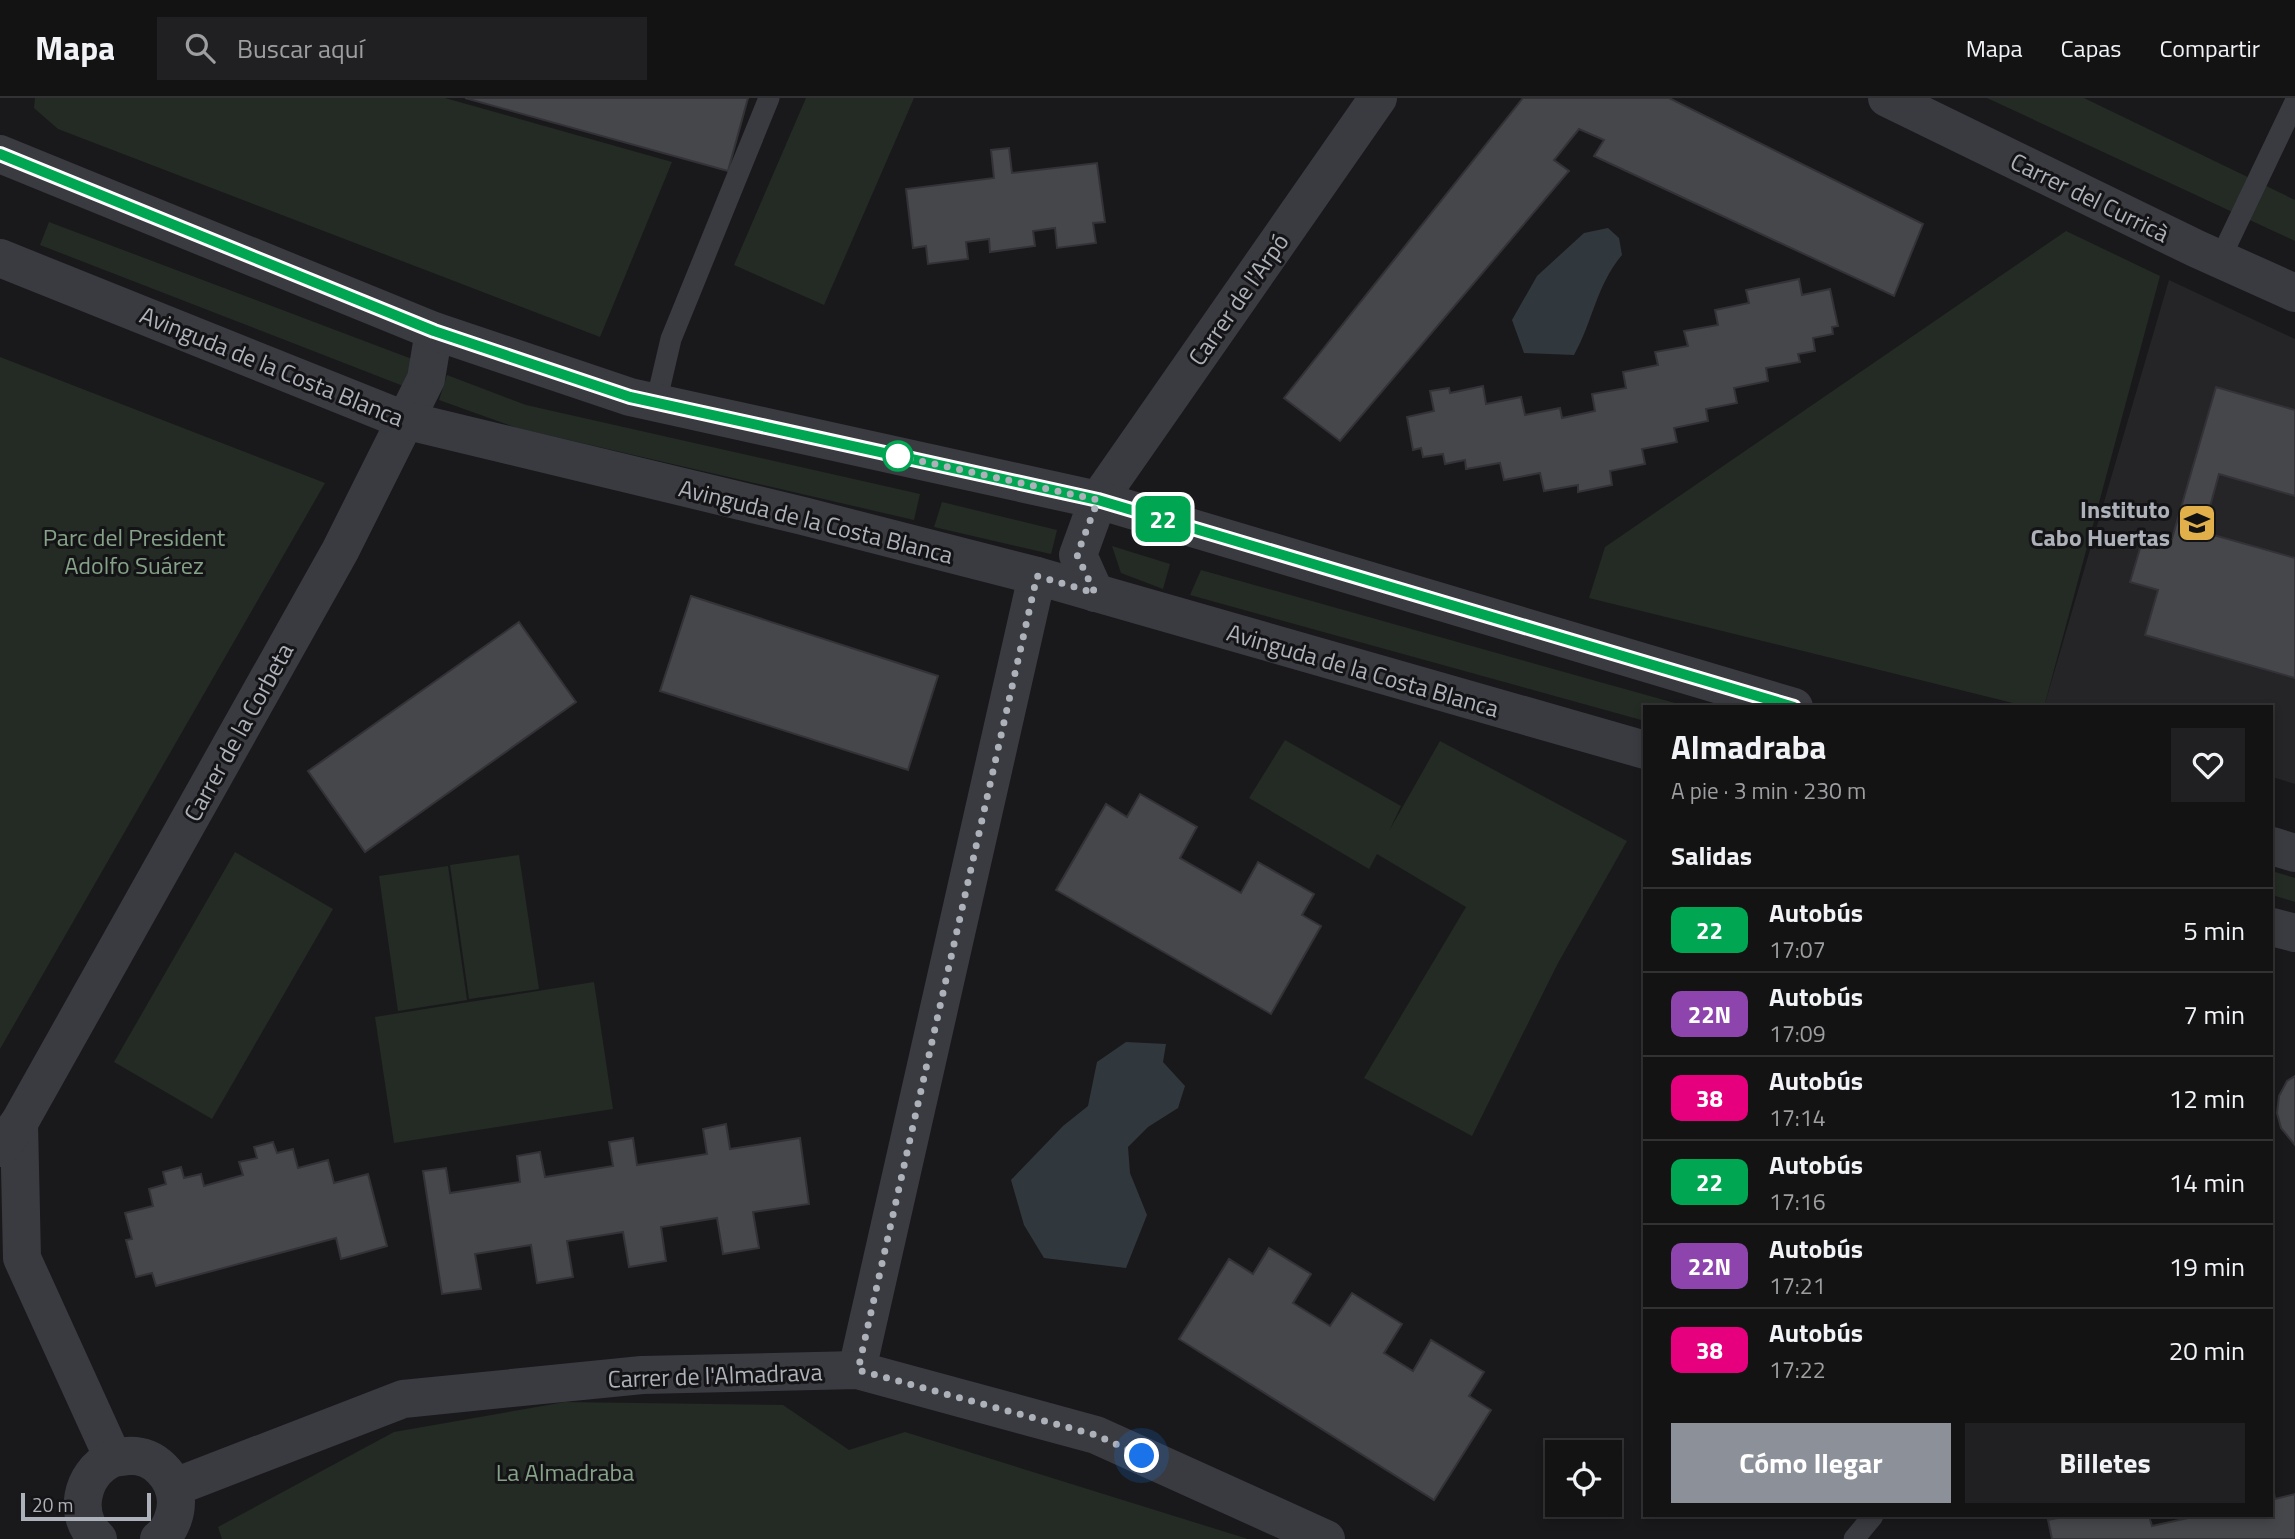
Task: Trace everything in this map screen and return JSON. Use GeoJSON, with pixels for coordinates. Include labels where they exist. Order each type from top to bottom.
{"type":"FeatureCollection","features":[{"type":"Feature","properties":{"kind":"street","name":"Carrer de l'Arpó"},"geometry":{"type":"LineString","coordinates":[[1095,593],[1077,555],[1098,500],[1378,98]]}},
{"type":"Feature","properties":{"kind":"street","name":"Carrer del Curricà"},"geometry":{"type":"LineString","coordinates":[[1887,98],[2295,293]]}},
{"type":"Feature","properties":{"kind":"street"},"geometry":{"type":"LineString","coordinates":[[0,154],[434,331],[630,397],[1098,500],[1787,705]]}},
{"type":"Feature","properties":{"kind":"street","name":"Avinguda de la Costa Blanca"},"geometry":{"type":"LineString","coordinates":[[0,258],[404,420],[1037,576],[1643,749]]}},
{"type":"Feature","properties":{"kind":"street","name":"Carrer de la Corbeta"},"geometry":{"type":"LineString","coordinates":[[113,1458],[11,1252],[9,1136],[340,551],[426,379],[434,331]]}},
{"type":"Feature","properties":{"kind":"street"},"geometry":{"type":"LineString","coordinates":[[858,1370],[1037,576]]}},
{"type":"Feature","properties":{"kind":"street"},"geometry":{"type":"LineString","coordinates":[[2273,846],[2295,853]]}},
{"type":"Feature","properties":{"kind":"street"},"geometry":{"type":"LineString","coordinates":[[2273,927],[2295,933]]}},
{"type":"Feature","properties":{"kind":"street","name":"Carrer de l'Almadrava"},"geometry":{"type":"LineString","coordinates":[[175,1487],[403,1399],[642,1375],[858,1370],[1096,1435],[1326,1539]]}},
{"type":"Feature","properties":{"kind":"street"},"geometry":{"type":"LineString","coordinates":[[88,1536],[81,1503],[90,1476],[113,1458],[138,1455],[160,1466],[175,1487],[176,1512],[165,1534],[159,1539]]}},
{"type":"Feature","properties":{"kind":"lane"},"geometry":{"type":"LineString","coordinates":[[656,403],[671,339],[769,98]]}},
{"type":"Feature","properties":{"kind":"lane"},"geometry":{"type":"LineString","coordinates":[[2220,259],[2295,102]]}},
{"type":"Feature","properties":{"kind":"lane"},"geometry":{"type":"LineString","coordinates":[[1854,1539],[1872,1517]]}},
{"type":"Feature","properties":{"kind":"shaded area"},"geometry":{"type":"Polygon","coordinates":[[[1608,228],[1619,238],[1622,255],[1600,291],[1574,355],[1524,353],[1512,320],[1537,276],[1584,233],[1608,228]]]}},
{"type":"Feature","properties":{"kind":"shaded area","name":"Instituto Cabo Huertas"},"geometry":{"type":"Polygon","coordinates":[[[2169,280],[2295,339],[2295,784],[2273,777],[2273,705],[2045,705],[2169,280]]]}},
{"type":"Feature","properties":{"kind":"shaded area"},"geometry":{"type":"Polygon","coordinates":[[[1126,1042],[1166,1044],[1163,1062],[1185,1086],[1178,1108],[1148,1127],[1128,1147],[1130,1173],[1147,1215],[1126,1268],[1044,1258],[1024,1225],[1011,1180],[1063,1126],[1088,1106],[1097,1062],[1126,1042]]]}},
{"type":"Feature","properties":{"kind":"green space"},"geometry":{"type":"Polygon","coordinates":[[[35,98],[445,98],[672,162],[600,337],[58,129],[34,108],[35,98]]]}},
{"type":"Feature","properties":{"kind":"green space"},"geometry":{"type":"Polygon","coordinates":[[[806,98],[914,98],[824,305],[734,265],[806,98]]]}},
{"type":"Feature","properties":{"kind":"green space"},"geometry":{"type":"Polygon","coordinates":[[[1987,98],[2084,98],[2295,200],[2295,241],[1987,98]]]}},
{"type":"Feature","properties":{"kind":"green space"},"geometry":{"type":"Polygon","coordinates":[[[49,222],[412,359],[411,389],[40,245],[49,222]]]}},
{"type":"Feature","properties":{"kind":"green space"},"geometry":{"type":"Polygon","coordinates":[[[2066,231],[2160,276],[2045,705],[2021,705],[1589,598],[1605,547],[2066,231]]]}},
{"type":"Feature","properties":{"kind":"green space","name":"Parc del President Adolfo Suárez"},"geometry":{"type":"Polygon","coordinates":[[[0,357],[325,483],[0,1049],[0,357]]]}},
{"type":"Feature","properties":{"kind":"green space"},"geometry":{"type":"Polygon","coordinates":[[[447,375],[526,405],[920,494],[914,520],[517,428],[439,400],[447,375]]]}},
{"type":"Feature","properties":{"kind":"green space"},"geometry":{"type":"Polygon","coordinates":[[[942,502],[1057,530],[1051,554],[934,527],[942,502]]]}},
{"type":"Feature","properties":{"kind":"green space"},"geometry":{"type":"Polygon","coordinates":[[[1112,546],[1170,564],[1163,589],[1121,573],[1112,546]]]}},
{"type":"Feature","properties":{"kind":"green space"},"geometry":{"type":"Polygon","coordinates":[[[1201,570],[1682,705],[1643,705],[1643,720],[1190,595],[1201,570]]]}},
{"type":"Feature","properties":{"kind":"green space"},"geometry":{"type":"Polygon","coordinates":[[[1285,740],[1401,806],[1389,831],[1440,741],[1627,841],[1558,963],[1472,1136],[1364,1078],[1466,907],[1377,854],[1369,869],[1249,798],[1285,740]]]}},
{"type":"Feature","properties":{"kind":"green space"},"geometry":{"type":"Polygon","coordinates":[[[235,852],[333,909],[212,1119],[114,1062],[235,852]]]}},
{"type":"Feature","properties":{"kind":"green space"},"geometry":{"type":"Polygon","coordinates":[[[519,855],[539,989],[469,999],[450,865],[519,855]]]}},
{"type":"Feature","properties":{"kind":"green space"},"geometry":{"type":"Polygon","coordinates":[[[448,866],[467,1000],[398,1011],[379,876],[448,866]]]}},
{"type":"Feature","properties":{"kind":"green space"},"geometry":{"type":"Polygon","coordinates":[[[2273,871],[2295,878],[2295,902],[2273,895],[2273,871]]]}},
{"type":"Feature","properties":{"kind":"green space"},"geometry":{"type":"Polygon","coordinates":[[[594,982],[613,1109],[394,1143],[375,1017],[594,982]]]}},
{"type":"Feature","properties":{"kind":"green space","name":"La Almadraba"},"geometry":{"type":"Polygon","coordinates":[[[565,1402],[783,1405],[849,1450],[905,1432],[1248,1539],[222,1539],[218,1527],[394,1432],[565,1402]]]}},
{"type":"Feature","properties":{"kind":"building"},"geometry":{"type":"Polygon","coordinates":[[[465,98],[748,98],[728,171],[465,98]]]}},
{"type":"Feature","properties":{"kind":"building"},"geometry":{"type":"Polygon","coordinates":[[[1523,98],[1669,98],[1923,224],[1894,296],[1594,156],[1604,140],[1579,129],[1554,160],[1569,171],[1340,441],[1284,398],[1523,98]]]}},
{"type":"Feature","properties":{"kind":"building"},"geometry":{"type":"Polygon","coordinates":[[[1009,148],[1012,173],[1097,163],[1105,222],[1093,223],[1096,243],[1057,248],[1055,228],[1033,231],[1035,246],[990,252],[989,239],[966,242],[968,259],[928,264],[926,246],[913,248],[906,189],[994,178],[991,150],[1009,148]]]}},
{"type":"Feature","properties":{"kind":"building"},"geometry":{"type":"Polygon","coordinates":[[[1799,279],[1802,295],[1830,289],[1838,326],[1832,327],[1833,334],[1813,338],[1815,351],[1798,354],[1800,362],[1766,368],[1768,381],[1734,388],[1737,403],[1706,409],[1708,421],[1674,428],[1677,442],[1642,449],[1645,464],[1610,471],[1612,485],[1578,492],[1578,485],[1544,491],[1540,473],[1504,480],[1500,463],[1466,469],[1465,460],[1445,464],[1443,454],[1423,457],[1421,448],[1413,450],[1407,417],[1434,411],[1430,391],[1449,388],[1450,393],[1483,386],[1486,404],[1521,397],[1525,415],[1560,408],[1562,418],[1595,411],[1592,394],[1626,388],[1623,372],[1658,365],[1655,352],[1688,346],[1684,331],[1718,325],[1715,310],[1749,303],[1746,290],[1799,279]]]}},
{"type":"Feature","properties":{"kind":"building"},"geometry":{"type":"Polygon","coordinates":[[[2216,387],[2295,410],[2295,496],[2219,474],[2203,532],[2295,558],[2295,678],[2145,635],[2158,590],[2130,582],[2144,535],[2171,542],[2216,387]]]}},
{"type":"Feature","properties":{"kind":"building"},"geometry":{"type":"Polygon","coordinates":[[[691,596],[938,676],[908,770],[660,691],[691,596]]]}},
{"type":"Feature","properties":{"kind":"building"},"geometry":{"type":"Polygon","coordinates":[[[519,622],[576,702],[365,852],[308,771],[519,622]]]}},
{"type":"Feature","properties":{"kind":"building"},"geometry":{"type":"Polygon","coordinates":[[[1140,794],[1197,827],[1180,858],[1241,893],[1258,862],[1314,894],[1302,915],[1321,926],[1271,1014],[1056,890],[1106,804],[1127,817],[1140,794]]]}},
{"type":"Feature","properties":{"kind":"building"},"geometry":{"type":"Polygon","coordinates":[[[2295,1076],[2295,1145],[2281,1128],[2277,1113],[2279,1096],[2287,1081],[2295,1076]]]}},
{"type":"Feature","properties":{"kind":"building"},"geometry":{"type":"Polygon","coordinates":[[[726,1124],[730,1149],[800,1138],[809,1204],[753,1212],[759,1248],[723,1254],[717,1218],[661,1227],[666,1261],[629,1267],[623,1232],[567,1241],[573,1277],[537,1283],[531,1245],[475,1254],[481,1289],[442,1294],[423,1171],[446,1168],[450,1193],[520,1182],[517,1156],[540,1152],[545,1177],[613,1166],[609,1142],[633,1138],[637,1165],[707,1154],[703,1129],[726,1124]]]}},
{"type":"Feature","properties":{"kind":"building"},"geometry":{"type":"Polygon","coordinates":[[[273,1142],[277,1153],[293,1149],[298,1168],[328,1160],[334,1183],[368,1174],[387,1246],[341,1259],[336,1238],[156,1286],[152,1273],[136,1277],[126,1240],[132,1239],[125,1213],[153,1206],[149,1189],[166,1184],[163,1172],[181,1167],[184,1178],[201,1174],[204,1186],[243,1175],[239,1162],[257,1158],[254,1147],[273,1142]]]}},
{"type":"Feature","properties":{"kind":"building"},"geometry":{"type":"Polygon","coordinates":[[[1269,1248],[1311,1274],[1293,1303],[1330,1326],[1352,1293],[1402,1324],[1384,1353],[1413,1371],[1431,1340],[1484,1372],[1469,1396],[1491,1410],[1434,1500],[1179,1339],[1229,1259],[1253,1274],[1269,1248]]]}},
{"type":"Feature","properties":{"kind":"building"},"geometry":{"type":"Polygon","coordinates":[[[2273,1487],[2275,1499],[2295,1494],[2295,1539],[2052,1539],[2048,1520],[2062,1517],[2149,1517],[2152,1526],[2192,1517],[2273,1517],[2273,1487]]]}},
{"type":"Feature","properties":{"kind":"bus line","name":"22"},"geometry":{"type":"LineString","coordinates":[[0,154],[434,331],[630,397],[1098,500],[1787,705]]}},
{"type":"Feature","properties":{"kind":"place","name":"Instituto Cabo Huertas"},"geometry":{"type":"Point","coordinates":[2197,523]}},
{"type":"Feature","properties":{"kind":"route"},"geometry":{"type":"LineString","coordinates":[[898,456],[1098,500],[1077,555],[1095,593],[1037,576],[858,1370],[1096,1435],[1142,1456]]}}]}
